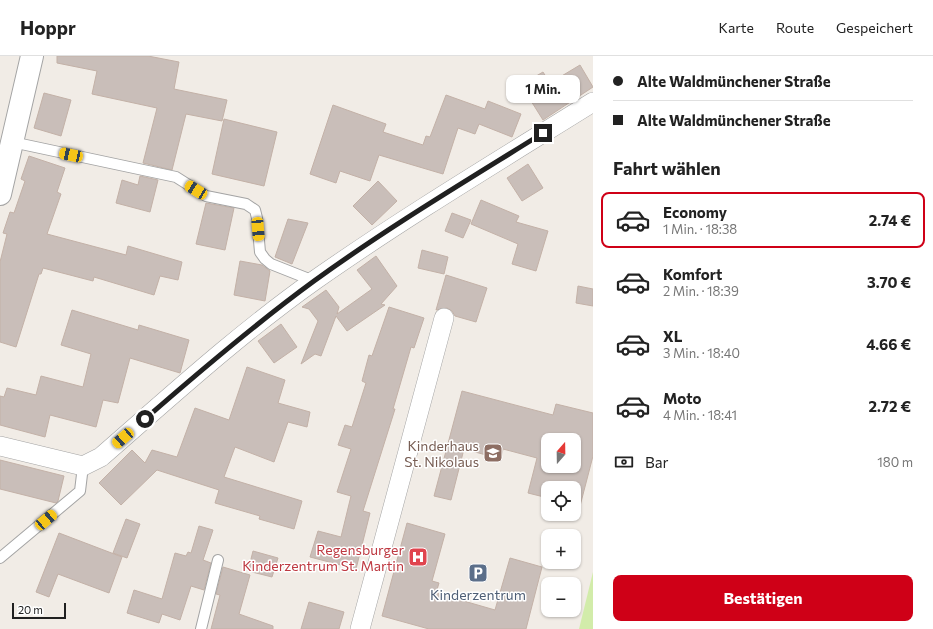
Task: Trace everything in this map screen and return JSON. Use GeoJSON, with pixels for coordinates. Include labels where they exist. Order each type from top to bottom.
{"type":"FeatureCollection","features":[{"type":"Feature","properties":{"kind":"street"},"geometry":{"type":"LineString","coordinates":[[0,194],[32,56]]}},
{"type":"Feature","properties":{"kind":"street"},"geometry":{"type":"LineString","coordinates":[[0,446],[78,465],[101,457],[222,352],[314,281],[405,219],[593,102]]}},
{"type":"Feature","properties":{"kind":"street"},"geometry":{"type":"LineString","coordinates":[[360,629],[444,318]]}},
{"type":"Feature","properties":{"kind":"lane"},"geometry":{"type":"LineString","coordinates":[[12,142],[176,177],[206,196],[246,204],[254,210],[257,218],[260,252],[264,259],[271,264],[314,281]]}},
{"type":"Feature","properties":{"kind":"lane"},"geometry":{"type":"LineString","coordinates":[[0,558],[80,491],[78,465]]}},
{"type":"Feature","properties":{"kind":"lane"},"geometry":{"type":"LineString","coordinates":[[201,629],[218,560]]}},
{"type":"Feature","properties":{"kind":"green space"},"geometry":{"type":"Polygon","coordinates":[[[593,572],[593,629],[579,629],[593,572]]]}},
{"type":"Feature","properties":{"kind":"building"},"geometry":{"type":"Polygon","coordinates":[[[57,56],[148,56],[179,62],[174,89],[227,100],[222,121],[186,114],[172,170],[143,163],[157,108],[92,94],[97,71],[57,63],[57,56]]]}},
{"type":"Feature","properties":{"kind":"building"},"geometry":{"type":"Polygon","coordinates":[[[580,65],[593,87],[543,120],[521,85],[543,72],[550,83],[580,65]]]}},
{"type":"Feature","properties":{"kind":"building"},"geometry":{"type":"Polygon","coordinates":[[[44,93],[71,100],[61,136],[34,128],[44,93]]]}},
{"type":"Feature","properties":{"kind":"building"},"geometry":{"type":"Polygon","coordinates":[[[446,95],[485,109],[488,101],[521,114],[512,137],[479,124],[475,134],[458,128],[443,174],[379,155],[370,181],[340,171],[336,183],[310,174],[333,105],[386,124],[383,132],[423,145],[426,136],[430,137],[446,95]]]}},
{"type":"Feature","properties":{"kind":"building"},"geometry":{"type":"Polygon","coordinates":[[[224,119],[277,132],[264,186],[212,174],[224,119]]]}},
{"type":"Feature","properties":{"kind":"building"},"geometry":{"type":"Polygon","coordinates":[[[29,156],[65,168],[57,192],[61,194],[47,234],[126,255],[128,246],[182,262],[178,280],[160,276],[154,295],[94,277],[93,281],[43,268],[41,274],[39,274],[16,347],[0,342],[0,262],[7,234],[3,233],[10,212],[14,213],[25,181],[21,179],[29,156]]]}},
{"type":"Feature","properties":{"kind":"building"},"geometry":{"type":"Polygon","coordinates":[[[528,164],[543,188],[522,201],[507,178],[528,164]]]}},
{"type":"Feature","properties":{"kind":"building"},"geometry":{"type":"Polygon","coordinates":[[[140,176],[158,180],[150,212],[116,203],[122,180],[138,185],[140,176]]]}},
{"type":"Feature","properties":{"kind":"building"},"geometry":{"type":"Polygon","coordinates":[[[378,181],[397,201],[372,225],[353,206],[378,181]]]}},
{"type":"Feature","properties":{"kind":"building"},"geometry":{"type":"Polygon","coordinates":[[[481,200],[519,216],[516,222],[548,231],[536,271],[512,264],[518,244],[471,224],[481,200]]]}},
{"type":"Feature","properties":{"kind":"building"},"geometry":{"type":"Polygon","coordinates":[[[206,203],[234,208],[225,250],[196,244],[206,203]]]}},
{"type":"Feature","properties":{"kind":"building"},"geometry":{"type":"Polygon","coordinates":[[[452,213],[471,220],[463,238],[445,231],[452,213]]]}},
{"type":"Feature","properties":{"kind":"building"},"geometry":{"type":"Polygon","coordinates":[[[288,219],[308,223],[292,264],[275,257],[288,219]]]}},
{"type":"Feature","properties":{"kind":"building"},"geometry":{"type":"Polygon","coordinates":[[[422,250],[448,257],[444,274],[418,268],[422,250]]]}},
{"type":"Feature","properties":{"kind":"building"},"geometry":{"type":"Polygon","coordinates":[[[376,256],[397,286],[381,304],[385,305],[347,331],[336,316],[321,356],[315,354],[301,364],[318,321],[309,309],[302,307],[326,290],[339,307],[337,314],[372,289],[357,270],[376,256]]]}},
{"type":"Feature","properties":{"kind":"building"},"geometry":{"type":"Polygon","coordinates":[[[240,261],[262,265],[270,271],[265,301],[234,295],[240,261]]]}},
{"type":"Feature","properties":{"kind":"building"},"geometry":{"type":"Polygon","coordinates":[[[446,275],[487,288],[476,322],[455,316],[452,311],[447,308],[436,310],[446,275]]]}},
{"type":"Feature","properties":{"kind":"building"},"geometry":{"type":"Polygon","coordinates":[[[578,286],[593,289],[593,306],[576,303],[578,286]]]}},
{"type":"Feature","properties":{"kind":"building"},"geometry":{"type":"Polygon","coordinates":[[[389,307],[424,318],[414,348],[411,347],[393,409],[395,409],[363,511],[370,513],[356,569],[310,557],[318,531],[341,537],[351,496],[337,492],[351,449],[338,445],[345,425],[352,427],[366,383],[362,381],[369,355],[372,356],[389,307]]]}},
{"type":"Feature","properties":{"kind":"building"},"geometry":{"type":"Polygon","coordinates":[[[72,310],[138,330],[139,325],[189,340],[180,373],[130,358],[118,403],[103,400],[96,427],[50,415],[45,437],[0,425],[0,396],[4,397],[7,388],[36,395],[41,376],[83,387],[91,354],[61,345],[72,310]]]}},
{"type":"Feature","properties":{"kind":"building"},"geometry":{"type":"Polygon","coordinates":[[[281,324],[297,347],[274,363],[258,341],[281,324]]]}},
{"type":"Feature","properties":{"kind":"building"},"geometry":{"type":"Polygon","coordinates":[[[247,367],[285,380],[278,403],[310,412],[307,427],[288,422],[274,462],[235,447],[224,477],[302,501],[294,529],[259,519],[260,516],[215,503],[219,490],[157,470],[121,505],[99,483],[132,450],[145,463],[152,450],[177,457],[195,408],[229,420],[247,367]]]}},
{"type":"Feature","properties":{"kind":"building","name":"Kinderhaus St. Nikolaus"},"geometry":{"type":"Polygon","coordinates":[[[462,391],[553,415],[556,404],[593,413],[593,456],[581,502],[581,481],[541,481],[541,496],[528,493],[537,458],[503,449],[501,459],[464,449],[451,500],[434,496],[462,391]]]}},
{"type":"Feature","properties":{"kind":"building"},"geometry":{"type":"Polygon","coordinates":[[[0,460],[64,476],[58,501],[56,503],[0,489],[0,460]]]}},
{"type":"Feature","properties":{"kind":"building"},"geometry":{"type":"Polygon","coordinates":[[[126,519],[140,524],[127,558],[113,553],[126,519]]]}},
{"type":"Feature","properties":{"kind":"building","name":"Regensburger Kinderzentrum St. Martin"},"geometry":{"type":"Polygon","coordinates":[[[407,523],[445,534],[432,581],[439,583],[436,593],[495,610],[510,558],[541,567],[526,629],[429,629],[382,616],[407,523]]]}},
{"type":"Feature","properties":{"kind":"building"},"geometry":{"type":"Polygon","coordinates":[[[199,526],[213,530],[203,560],[211,563],[204,590],[191,586],[180,620],[162,614],[159,623],[127,613],[134,590],[162,599],[175,553],[186,556],[188,552],[191,553],[199,526]]]}},
{"type":"Feature","properties":{"kind":"building"},"geometry":{"type":"Polygon","coordinates":[[[59,533],[122,557],[109,593],[58,574],[49,597],[36,592],[59,533]]]}},
{"type":"Feature","properties":{"kind":"building"},"geometry":{"type":"Polygon","coordinates":[[[253,551],[278,558],[272,577],[248,571],[253,551]]]}},
{"type":"Feature","properties":{"kind":"building"},"geometry":{"type":"Polygon","coordinates":[[[223,567],[250,575],[239,614],[273,626],[273,629],[211,629],[220,595],[216,594],[223,567]]]}},
{"type":"Feature","properties":{"kind":"building"},"geometry":{"type":"Polygon","coordinates":[[[309,602],[344,612],[339,629],[301,629],[309,602]]]}},
{"type":"Feature","properties":{"kind":"place","name":"Kinderhaus St. Nikolaus"},"geometry":{"type":"Point","coordinates":[493,453]}},
{"type":"Feature","properties":{"kind":"place","name":"Regensburger Kinderzentrum St. Martin"},"geometry":{"type":"Point","coordinates":[418,557]}},
{"type":"Feature","properties":{"kind":"place","name":"Kinderzentrum"},"geometry":{"type":"Point","coordinates":[478,573]}},
{"type":"Feature","properties":{"kind":"route"},"geometry":{"type":"LineString","coordinates":[[145,419],[222,352],[314,281],[405,219],[543,133]]}}]}
